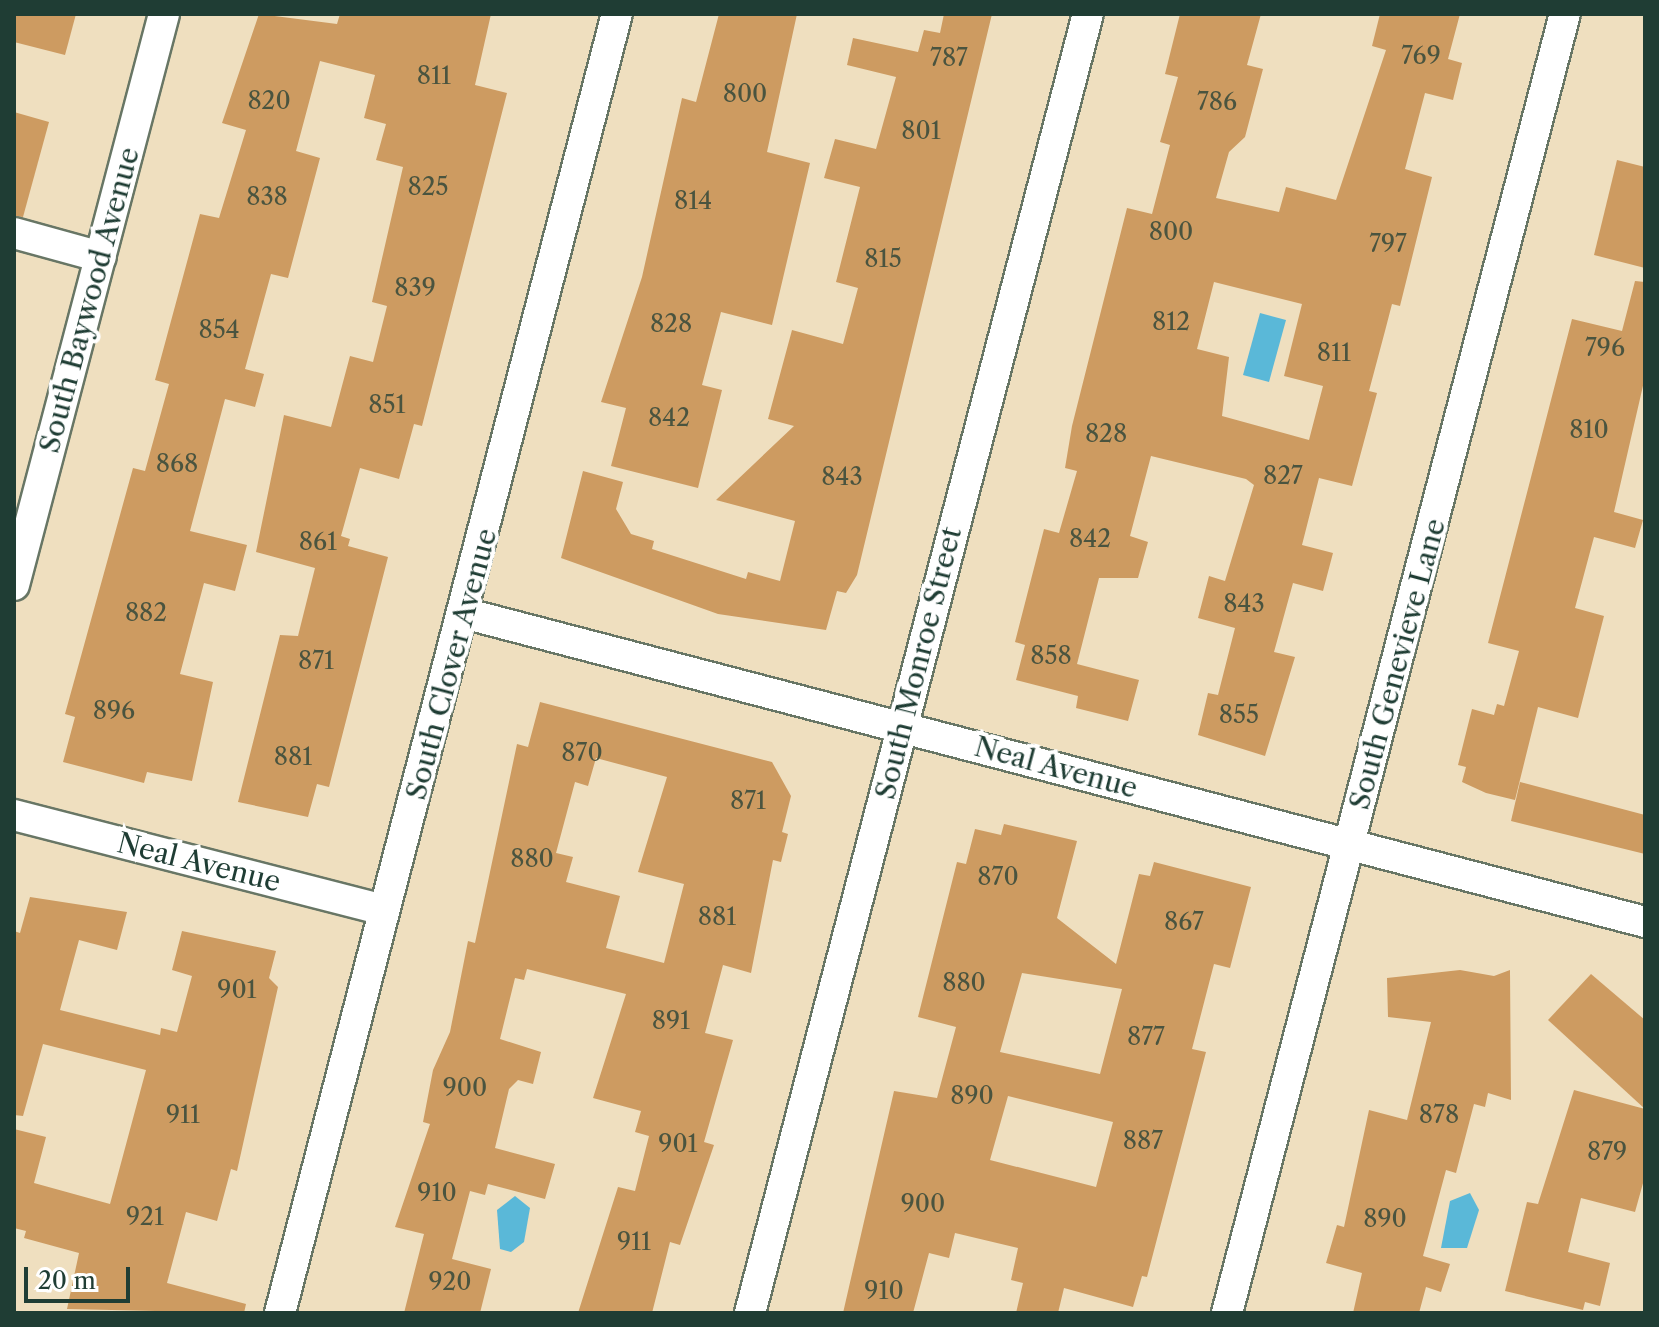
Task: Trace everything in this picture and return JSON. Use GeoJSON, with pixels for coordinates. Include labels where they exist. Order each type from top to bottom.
{"type":"FeatureCollection","features":[{"type":"Feature","properties":{"kind":"street","name":"South Baywood Avenue"},"geometry":{"type":"LineString","coordinates":[[14,585],[164,14]]}},
{"type":"Feature","properties":{"kind":"street","name":"South Clover Avenue"},"geometry":{"type":"LineString","coordinates":[[280,1313],[384,910],[467,614],[617,14]]}},
{"type":"Feature","properties":{"kind":"street","name":"South Monroe Street"},"geometry":{"type":"LineString","coordinates":[[750,1313],[1088,14]]}},
{"type":"Feature","properties":{"kind":"street","name":"South Genevieve Lane"},"geometry":{"type":"LineString","coordinates":[[1227,1313],[1565,14]]}},
{"type":"Feature","properties":{"kind":"street"},"geometry":{"type":"LineString","coordinates":[[14,233],[101,257]]}},
{"type":"Feature","properties":{"kind":"street","name":"Neal Avenue"},"geometry":{"type":"LineString","coordinates":[[467,614],[1645,922]]}},
{"type":"Feature","properties":{"kind":"street","name":"Neal Avenue"},"geometry":{"type":"LineString","coordinates":[[14,815],[384,910]]}},
{"type":"Feature","properties":{"kind":"water"},"geometry":{"type":"Polygon","coordinates":[[[1260,313],[1286,320],[1269,382],[1243,375],[1260,313]]]}},
{"type":"Feature","properties":{"kind":"water"},"geometry":{"type":"Polygon","coordinates":[[[1470,1193],[1479,1210],[1467,1248],[1441,1248],[1450,1201],[1470,1193]]]}},
{"type":"Feature","properties":{"kind":"water"},"geometry":{"type":"Polygon","coordinates":[[[515,1196],[530,1208],[524,1242],[511,1252],[500,1249],[497,1210],[515,1196]]]}},
{"type":"Feature","properties":{"kind":"building"},"geometry":{"type":"Polygon","coordinates":[[[14,14],[76,14],[65,55],[14,42],[14,14]]]}},
{"type":"Feature","properties":{"kind":"building"},"geometry":{"type":"Polygon","coordinates":[[[259,14],[337,24],[340,14],[491,14],[475,85],[507,93],[422,426],[414,424],[399,479],[360,468],[341,536],[350,539],[348,546],[388,557],[329,787],[317,784],[308,817],[238,802],[280,635],[298,636],[315,568],[256,552],[284,415],[331,427],[350,356],[373,362],[387,306],[372,302],[403,167],[376,160],[386,124],[364,118],[375,75],[320,61],[296,151],[320,158],[288,278],[271,274],[245,369],[264,374],[255,407],[225,399],[190,531],[247,545],[235,591],[204,583],[180,674],[213,682],[192,781],[147,772],[144,783],[63,762],[75,717],[65,714],[133,468],[145,471],[169,384],[155,380],[200,214],[219,218],[246,130],[222,123],[259,14]]]}},
{"type":"Feature","properties":{"kind":"building"},"geometry":{"type":"Polygon","coordinates":[[[719,14],[797,14],[767,152],[810,163],[772,325],[721,312],[702,385],[722,390],[698,488],[611,466],[626,408],[601,402],[642,277],[682,98],[696,102],[719,14]]]}},
{"type":"Feature","properties":{"kind":"building"},"geometry":{"type":"Polygon","coordinates":[[[944,14],[992,14],[857,575],[846,593],[837,591],[826,630],[718,614],[561,558],[583,471],[623,482],[616,509],[631,534],[654,541],[652,549],[746,579],[748,572],[780,581],[795,521],[716,500],[794,426],[768,419],[792,330],[843,344],[858,288],[836,282],[860,187],[824,178],[835,139],[876,149],[896,77],[847,65],[853,38],[918,52],[924,30],[940,33],[944,14]]]}},
{"type":"Feature","properties":{"kind":"building"},"geometry":{"type":"Polygon","coordinates":[[[1180,14],[1261,14],[1247,65],[1263,69],[1245,137],[1229,152],[1216,198],[1279,212],[1286,187],[1336,200],[1386,50],[1372,46],[1380,14],[1460,14],[1448,59],[1462,63],[1453,100],[1425,93],[1405,169],[1432,177],[1400,306],[1392,304],[1369,391],[1377,393],[1352,486],[1319,478],[1302,545],[1333,553],[1323,591],[1293,583],[1274,652],[1295,657],[1265,756],[1198,735],[1208,693],[1218,695],[1235,628],[1198,618],[1209,576],[1225,581],[1254,485],[1246,479],[1151,456],[1130,536],[1148,542],[1138,578],[1099,578],[1077,664],[1139,680],[1128,721],[1076,708],[1078,696],[1016,680],[1025,645],[1015,642],[1044,529],[1059,533],[1077,471],[1065,468],[1072,426],[1127,208],[1152,214],[1170,145],[1160,142],[1178,77],[1165,74],[1180,14]],[[1214,282],[1197,349],[1229,357],[1222,416],[1309,440],[1323,386],[1284,376],[1302,304],[1214,282]]]}},
{"type":"Feature","properties":{"kind":"building"},"geometry":{"type":"Polygon","coordinates":[[[14,112],[49,122],[23,217],[14,216],[14,112]]]}},
{"type":"Feature","properties":{"kind":"building"},"geometry":{"type":"Polygon","coordinates":[[[1617,160],[1645,167],[1645,268],[1594,255],[1617,160]]]}},
{"type":"Feature","properties":{"kind":"building"},"geometry":{"type":"Polygon","coordinates":[[[1635,281],[1645,282],[1645,377],[1614,512],[1643,520],[1635,548],[1594,537],[1575,608],[1604,616],[1578,718],[1538,707],[1515,800],[1486,793],[1462,782],[1466,767],[1458,765],[1472,709],[1494,715],[1497,704],[1504,706],[1519,651],[1488,643],[1572,319],[1622,331],[1635,281]]]}},
{"type":"Feature","properties":{"kind":"building"},"geometry":{"type":"Polygon","coordinates":[[[540,702],[772,762],[791,796],[782,832],[788,834],[781,862],[773,860],[751,973],[723,965],[705,1033],[733,1040],[704,1142],[714,1145],[680,1245],[670,1242],[652,1313],[578,1313],[618,1187],[635,1191],[649,1136],[635,1132],[641,1111],[593,1098],[626,994],[527,969],[524,980],[515,978],[500,1039],[541,1052],[533,1084],[518,1080],[509,1089],[495,1148],[555,1164],[545,1199],[488,1184],[485,1195],[470,1191],[452,1259],[491,1269],[480,1313],[404,1313],[424,1234],[395,1227],[430,1124],[423,1122],[433,1070],[450,1032],[468,941],[475,943],[517,744],[528,747],[540,702]],[[596,758],[588,786],[575,782],[556,853],[573,857],[566,882],[620,896],[606,948],[664,963],[684,884],[638,872],[667,777],[596,758]]]}},
{"type":"Feature","properties":{"kind":"building"},"geometry":{"type":"Polygon","coordinates":[[[1520,782],[1645,815],[1645,854],[1511,821],[1520,782]]]}},
{"type":"Feature","properties":{"kind":"building"},"geometry":{"type":"Polygon","coordinates":[[[1004,824],[1077,841],[1057,918],[1116,964],[1139,874],[1150,876],[1154,862],[1251,887],[1230,968],[1214,964],[1192,1049],[1206,1052],[1147,1277],[1142,1276],[1133,1307],[1064,1288],[1058,1313],[1016,1313],[1023,1283],[1011,1280],[1018,1248],[955,1233],[949,1258],[929,1253],[913,1313],[843,1313],[894,1091],[937,1098],[956,1027],[918,1017],[957,862],[966,864],[975,829],[1001,835],[1004,824]],[[1022,973],[1000,1052],[1100,1074],[1122,989],[1022,973]],[[1008,1096],[990,1160],[1096,1187],[1113,1122],[1008,1096]]]}},
{"type":"Feature","properties":{"kind":"building"},"geometry":{"type":"Polygon","coordinates":[[[30,897],[127,912],[117,950],[79,940],[60,1010],[160,1035],[161,1028],[177,1032],[192,976],[172,970],[182,931],[276,951],[269,978],[278,987],[237,1171],[231,1169],[217,1221],[186,1212],[167,1283],[246,1304],[244,1313],[67,1309],[79,1253],[24,1238],[26,1231],[14,1228],[14,1129],[46,1137],[34,1183],[110,1204],[146,1070],[43,1044],[23,1116],[14,1115],[14,931],[20,933],[30,897]]]}},
{"type":"Feature","properties":{"kind":"building"},"geometry":{"type":"Polygon","coordinates":[[[1460,970],[1494,976],[1510,970],[1511,1100],[1488,1093],[1485,1107],[1474,1104],[1456,1173],[1446,1170],[1423,1256],[1450,1264],[1441,1292],[1426,1287],[1419,1313],[1353,1313],[1362,1273],[1326,1263],[1337,1225],[1344,1227],[1369,1110],[1407,1120],[1431,1022],[1388,1017],[1387,978],[1460,970]]]}},
{"type":"Feature","properties":{"kind":"building"},"geometry":{"type":"Polygon","coordinates":[[[1591,974],[1645,1020],[1645,1109],[1548,1020],[1591,974]]]}},
{"type":"Feature","properties":{"kind":"building"},"geometry":{"type":"Polygon","coordinates":[[[1574,1090],[1645,1109],[1645,1176],[1635,1212],[1581,1198],[1568,1252],[1610,1263],[1600,1306],[1585,1302],[1583,1310],[1505,1291],[1527,1202],[1538,1204],[1574,1090]]]}}]}
